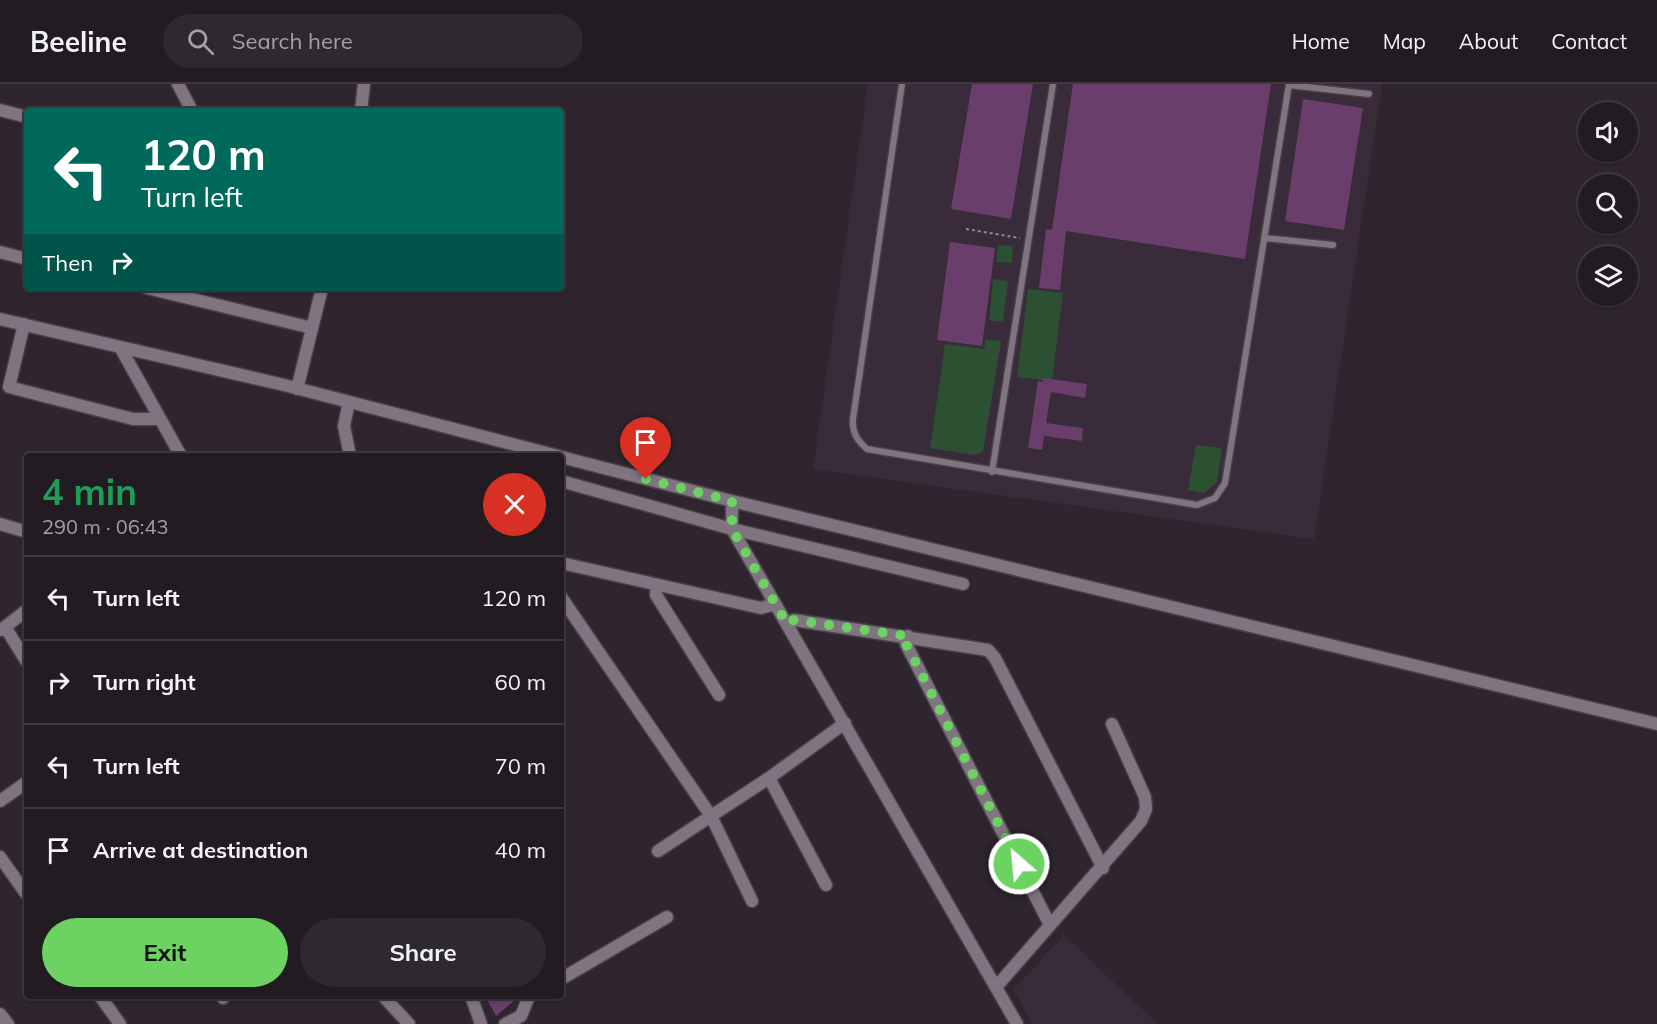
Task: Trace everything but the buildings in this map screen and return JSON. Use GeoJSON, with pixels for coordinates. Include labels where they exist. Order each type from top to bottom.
{"type":"FeatureCollection","features":[{"type":"Feature","properties":{"kind":"street"},"geometry":{"type":"LineString","coordinates":[[178,84],[190,108]]}},
{"type":"Feature","properties":{"kind":"street"},"geometry":{"type":"LineString","coordinates":[[361,108],[364,84]]}},
{"type":"Feature","properties":{"kind":"street"},"geometry":{"type":"LineString","coordinates":[[0,110],[24,116]]}},
{"type":"Feature","properties":{"kind":"street"},"geometry":{"type":"LineString","coordinates":[[0,252],[24,258]]}},
{"type":"Feature","properties":{"kind":"street"},"geometry":{"type":"LineString","coordinates":[[159,291],[312,328]]}},
{"type":"Feature","properties":{"kind":"street"},"geometry":{"type":"LineString","coordinates":[[297,388],[321,291]]}},
{"type":"Feature","properties":{"kind":"street"},"geometry":{"type":"LineString","coordinates":[[0,319],[297,388],[548,453]]}},
{"type":"Feature","properties":{"kind":"street"},"geometry":{"type":"LineString","coordinates":[[24,324],[9,387],[133,419],[160,419]]}},
{"type":"Feature","properties":{"kind":"street"},"geometry":{"type":"LineString","coordinates":[[120,347],[179,453]]}},
{"type":"Feature","properties":{"kind":"street"},"geometry":{"type":"LineString","coordinates":[[349,402],[344,426],[349,453]]}},
{"type":"Feature","properties":{"kind":"street"},"geometry":{"type":"LineString","coordinates":[[564,457],[732,501],[1657,724]]}},
{"type":"Feature","properties":{"kind":"street"},"geometry":{"type":"LineString","coordinates":[[564,482],[732,529],[963,584]]}},
{"type":"Feature","properties":{"kind":"street"},"geometry":{"type":"LineString","coordinates":[[732,501],[732,529],[1017,1024]]}},
{"type":"Feature","properties":{"kind":"street"},"geometry":{"type":"LineString","coordinates":[[0,524],[24,530]]}},
{"type":"Feature","properties":{"kind":"street"},"geometry":{"type":"LineString","coordinates":[[564,564],[761,608],[775,604]]}},
{"type":"Feature","properties":{"kind":"street"},"geometry":{"type":"LineString","coordinates":[[657,585],[656,595],[719,695]]}},
{"type":"Feature","properties":{"kind":"street"},"geometry":{"type":"LineString","coordinates":[[564,601],[711,816],[752,901]]}},
{"type":"Feature","properties":{"kind":"street"},"geometry":{"type":"LineString","coordinates":[[24,612],[3,629],[24,658]]}},
{"type":"Feature","properties":{"kind":"street"},"geometry":{"type":"LineString","coordinates":[[787,624],[794,620],[908,636],[982,647],[992,653],[1103,868]]}},
{"type":"Feature","properties":{"kind":"street"},"geometry":{"type":"LineString","coordinates":[[908,636],[906,644],[1050,924]]}},
{"type":"Feature","properties":{"kind":"street"},"geometry":{"type":"LineString","coordinates":[[658,851],[769,778],[845,723]]}},
{"type":"Feature","properties":{"kind":"street"},"geometry":{"type":"LineString","coordinates":[[997,986],[1141,822],[1146,809],[1144,797],[1113,724]]}},
{"type":"Feature","properties":{"kind":"street"},"geometry":{"type":"LineString","coordinates":[[769,778],[826,885]]}},
{"type":"Feature","properties":{"kind":"street"},"geometry":{"type":"LineString","coordinates":[[0,801],[24,784]]}},
{"type":"Feature","properties":{"kind":"street"},"geometry":{"type":"LineString","coordinates":[[0,857],[24,891]]}},
{"type":"Feature","properties":{"kind":"street"},"geometry":{"type":"LineString","coordinates":[[564,977],[667,917]]}},
{"type":"Feature","properties":{"kind":"street"},"geometry":{"type":"LineString","coordinates":[[102,999],[120,1024]]}},
{"type":"Feature","properties":{"kind":"street"},"geometry":{"type":"LineString","coordinates":[[386,999],[409,1024]]}},
{"type":"Feature","properties":{"kind":"street"},"geometry":{"type":"LineString","coordinates":[[472,999],[481,1024]]}},
{"type":"Feature","properties":{"kind":"street"},"geometry":{"type":"LineString","coordinates":[[506,1024],[521,1016],[528,999]]}},
{"type":"Feature","properties":{"kind":"street"},"geometry":{"type":"LineString","coordinates":[[0,1014],[8,1024]]}},
{"type":"Feature","properties":{"kind":"lane"},"geometry":{"type":"LineString","coordinates":[[902,84],[852,429],[858,441],[867,449],[993,472],[1197,504],[1215,498],[1225,483],[1289,84],[1369,94]]}},
{"type":"Feature","properties":{"kind":"lane"},"geometry":{"type":"LineString","coordinates":[[993,472],[1053,84]]}},
{"type":"Feature","properties":{"kind":"lane"},"geometry":{"type":"LineString","coordinates":[[1264,238],[1333,245]]}},
{"type":"Feature","properties":{"kind":"path"},"geometry":{"type":"LineString","coordinates":[[966,229],[1029,239]]}},
{"type":"Feature","properties":{"kind":"shaded area"},"geometry":{"type":"Polygon","coordinates":[[[868,84],[1382,84],[1314,539],[813,469],[868,84]]]}},
{"type":"Feature","properties":{"kind":"shaded area"},"geometry":{"type":"Polygon","coordinates":[[[1064,935],[1158,1024],[1033,1024],[1013,990],[1064,935]]]}},
{"type":"Feature","properties":{"kind":"green space"},"geometry":{"type":"Polygon","coordinates":[[[998,245],[1013,246],[1012,263],[996,262],[998,245]]]}},
{"type":"Feature","properties":{"kind":"green space"},"geometry":{"type":"Polygon","coordinates":[[[993,279],[1008,281],[1003,322],[989,320],[993,279]]]}},
{"type":"Feature","properties":{"kind":"green space"},"geometry":{"type":"Polygon","coordinates":[[[1028,289],[1063,293],[1052,381],[1017,377],[1028,289]]]}},
{"type":"Feature","properties":{"kind":"green space"},"geometry":{"type":"Polygon","coordinates":[[[986,339],[1001,341],[983,452],[974,455],[930,448],[945,344],[984,349],[986,339]]]}},
{"type":"Feature","properties":{"kind":"green space"},"geometry":{"type":"Polygon","coordinates":[[[1196,445],[1222,448],[1217,482],[1204,493],[1188,490],[1196,445]]]}},
{"type":"Feature","properties":{"kind":"route"},"geometry":{"type":"LineString","coordinates":[[646,479],[732,501],[732,529],[787,624],[794,620],[908,636],[906,644],[1019,864]]}}]}
